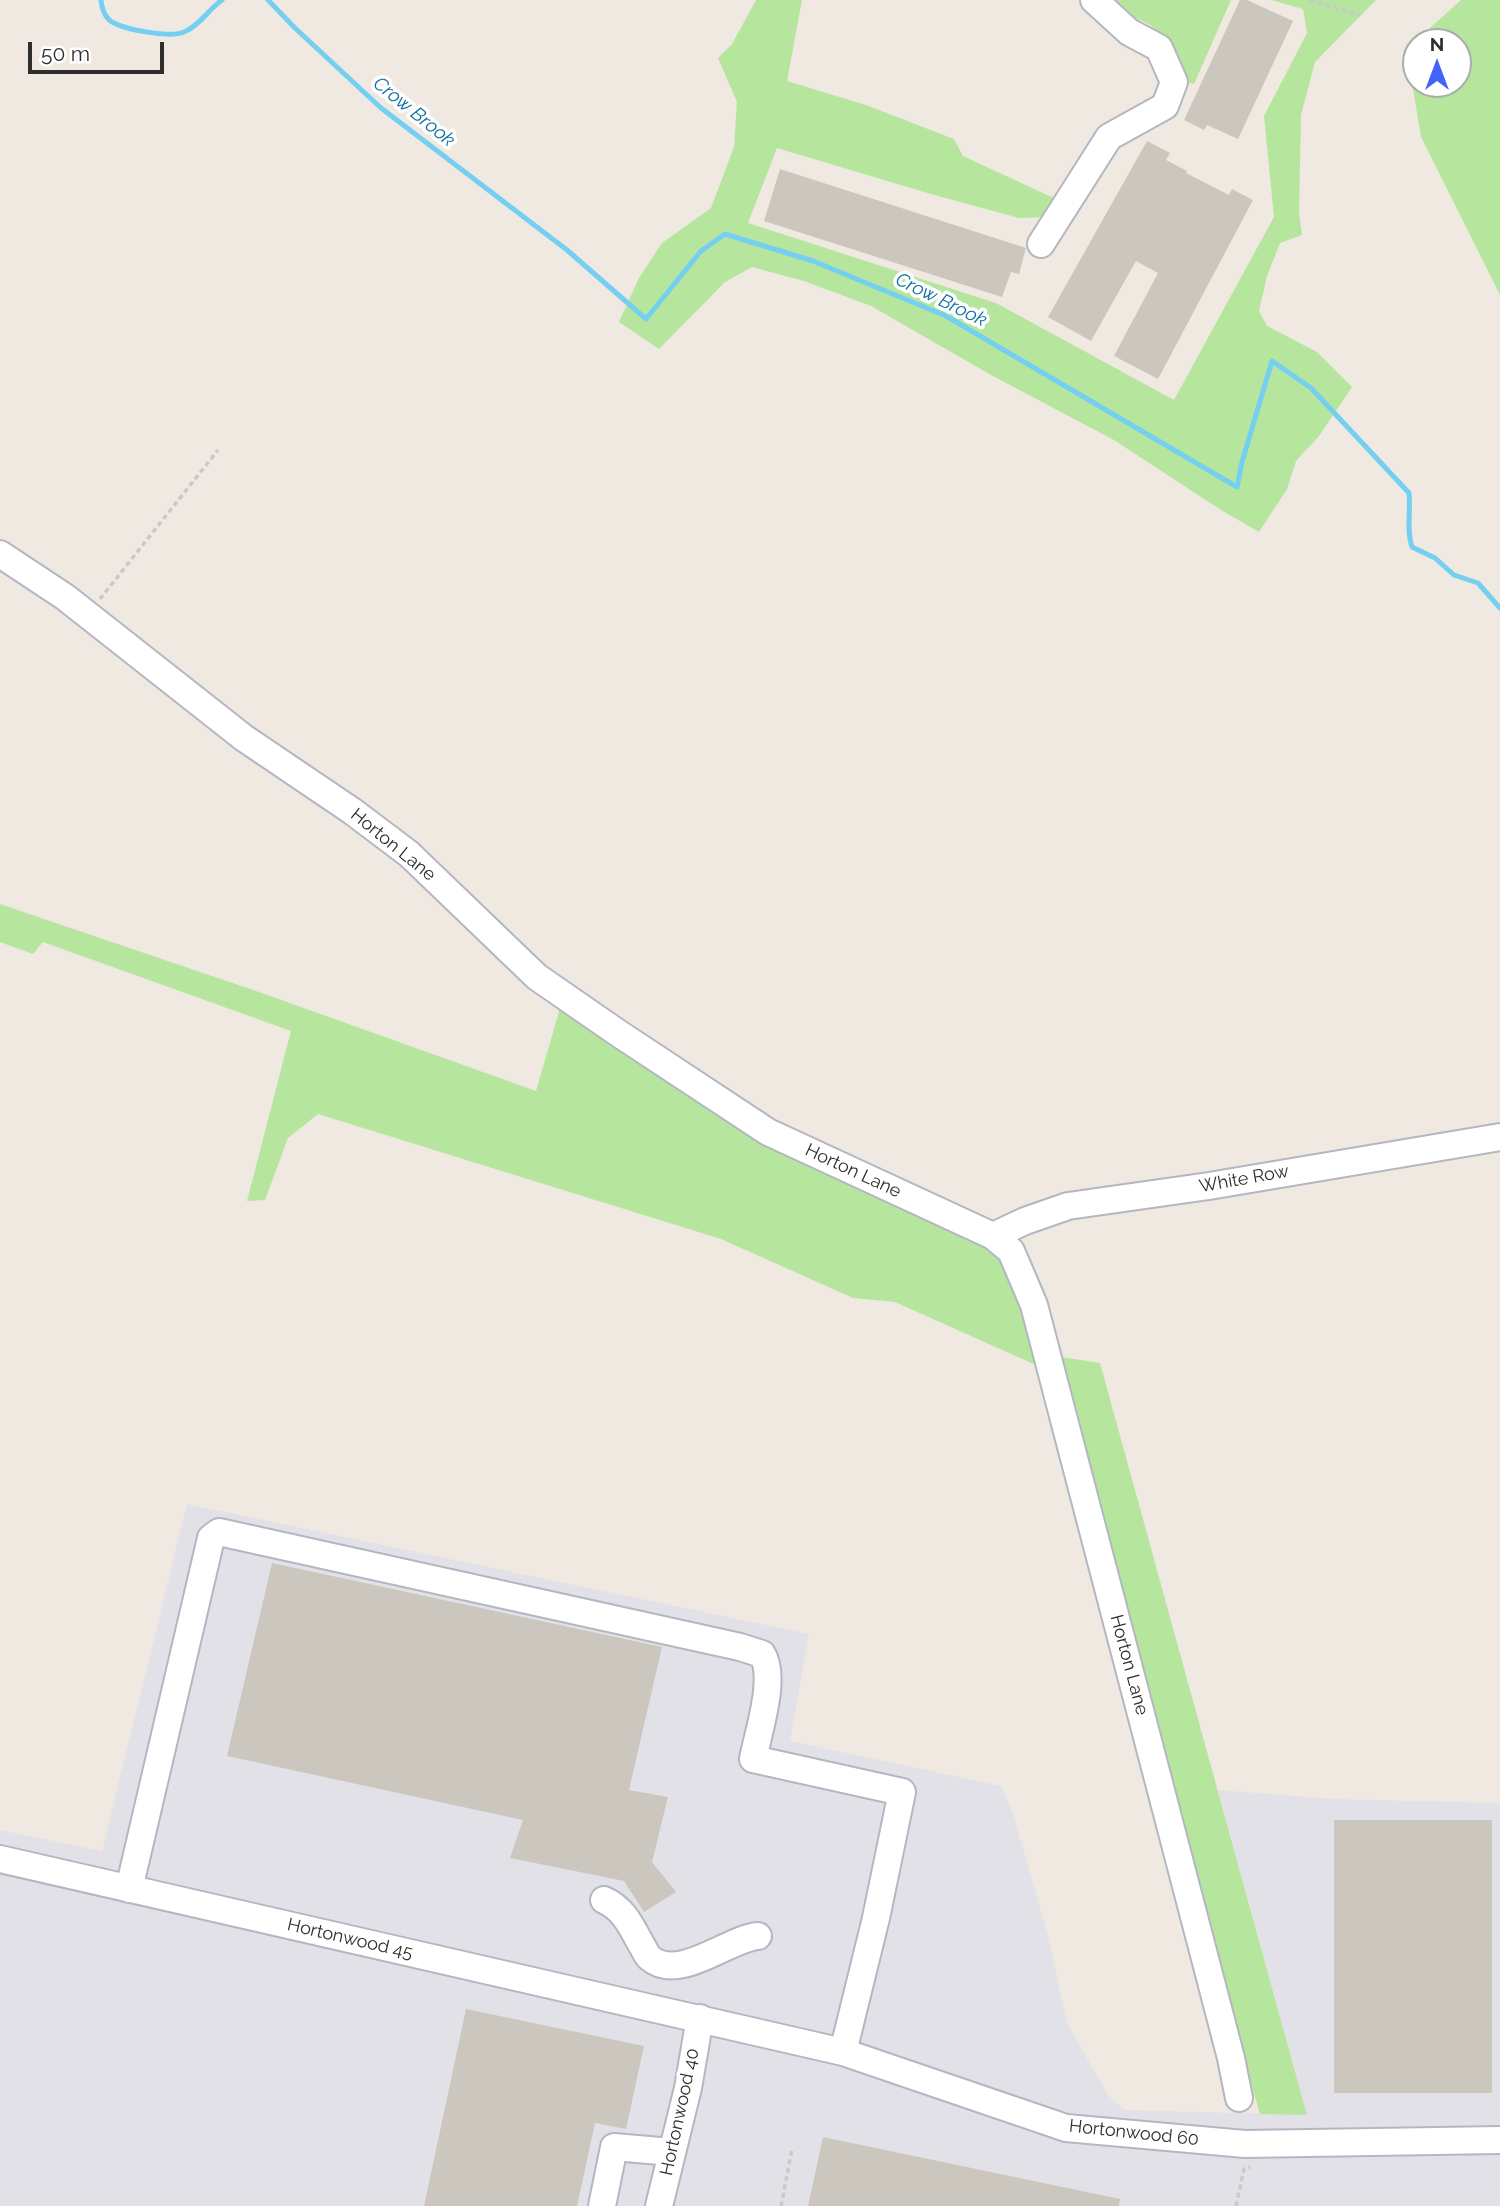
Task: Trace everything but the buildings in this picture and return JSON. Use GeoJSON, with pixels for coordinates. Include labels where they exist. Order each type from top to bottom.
{"type":"FeatureCollection","features":[{"type":"Feature","properties":{"kind":"street"},"geometry":{"type":"LineString","coordinates":[[1041,244],[1109,137],[1165,106],[1174,82],[1159,48],[1129,32],[1094,0]]}},
{"type":"Feature","properties":{"kind":"street","name":"Horton Lane"},"geometry":{"type":"LineString","coordinates":[[0,554],[88,614],[234,731],[352,811],[408,853],[537,977],[768,1132],[993,1236],[1011,1251],[1034,1305],[1228,2045],[1239,2098]]}},
{"type":"Feature","properties":{"kind":"street","name":"White Row"},"geometry":{"type":"LineString","coordinates":[[993,1236],[1068,1206],[1500,1137]]}},
{"type":"Feature","properties":{"kind":"street"},"geometry":{"type":"LineString","coordinates":[[129,1889],[211,1538],[219,1532],[740,1647],[762,1654],[768,1667],[768,1681],[753,1759],[902,1792],[876,1918],[843,2052]]}},
{"type":"Feature","properties":{"kind":"street","name":"Hortonwood 45"},"geometry":{"type":"LineString","coordinates":[[0,1859],[700,2018]]}},
{"type":"Feature","properties":{"kind":"street"},"geometry":{"type":"LineString","coordinates":[[604,1899],[623,1912],[650,1959],[659,1962],[668,1964],[696,1961],[748,1936],[758,1936]]}},
{"type":"Feature","properties":{"kind":"street","name":"Hortonwood 60"},"geometry":{"type":"LineString","coordinates":[[700,2018],[843,2052],[1066,2128],[1258,2144],[1500,2140]]}},
{"type":"Feature","properties":{"kind":"street","name":"Hortonwood 40"},"geometry":{"type":"LineString","coordinates":[[660,2206],[688,2088],[700,2018]]}},
{"type":"Feature","properties":{"kind":"street"},"geometry":{"type":"LineString","coordinates":[[602,2206],[614,2147],[672,2152]]}},
{"type":"Feature","properties":{"kind":"path"},"geometry":{"type":"LineString","coordinates":[[1309,0],[1360,15]]}},
{"type":"Feature","properties":{"kind":"path"},"geometry":{"type":"LineString","coordinates":[[88,614],[218,450]]}},
{"type":"Feature","properties":{"kind":"path"},"geometry":{"type":"LineString","coordinates":[[1236,2206],[1244,2169],[1255,2164],[1258,2144]]}},
{"type":"Feature","properties":{"kind":"path"},"geometry":{"type":"LineString","coordinates":[[781,2206],[792,2149]]}},
{"type":"Feature","properties":{"kind":"shaded area"},"geometry":{"type":"Polygon","coordinates":[[[187,1504],[809,1634],[790,1741],[1001,1786],[1013,1814],[1048,1935],[1067,2023],[1108,2095],[1124,2110],[1307,2115],[1218,1790],[1332,1799],[1500,1803],[1500,2206],[0,2206],[0,1830],[102,1851],[187,1504]]]}},
{"type":"Feature","properties":{"kind":"green space"},"geometry":{"type":"Polygon","coordinates":[[[756,0],[802,0],[787,81],[866,105],[954,139],[963,156],[1058,200],[1048,217],[1019,218],[777,148],[748,223],[996,303],[1174,400],[1274,217],[1264,116],[1307,33],[1303,9],[1271,0],[1376,0],[1315,62],[1301,115],[1299,213],[1302,235],[1280,243],[1267,276],[1259,311],[1267,326],[1317,352],[1352,387],[1319,436],[1296,461],[1287,489],[1259,532],[1114,440],[991,375],[871,306],[804,281],[752,267],[725,282],[659,349],[619,322],[639,278],[662,243],[711,208],[734,147],[737,102],[718,58],[732,44],[756,0]]]}},
{"type":"Feature","properties":{"kind":"green space"},"geometry":{"type":"Polygon","coordinates":[[[1109,0],[1231,0],[1194,84],[1184,81],[1169,46],[1155,29],[1118,10],[1109,0]]]}},
{"type":"Feature","properties":{"kind":"green space"},"geometry":{"type":"Polygon","coordinates":[[[1461,0],[1500,0],[1500,295],[1421,137],[1414,98],[1472,98],[1472,28],[1430,28],[1461,0]]]}},
{"type":"Feature","properties":{"kind":"green space"},"geometry":{"type":"Polygon","coordinates":[[[0,904],[259,992],[536,1091],[561,1005],[999,1252],[1018,1281],[1038,1366],[895,1302],[853,1298],[721,1239],[318,1114],[288,1138],[265,1200],[247,1201],[291,1031],[43,942],[33,954],[0,942],[0,904]]]}},
{"type":"Feature","properties":{"kind":"green space"},"geometry":{"type":"Polygon","coordinates":[[[1061,1357],[1100,1363],[1307,2115],[1260,2114],[1231,2015],[1061,1357]]]}},
{"type":"Feature","properties":{"kind":"waterway","name":"Crow Brook"},"geometry":{"type":"LineString","coordinates":[[101,0],[104,13],[114,23],[138,31],[160,34],[184,32],[222,0]]}},
{"type":"Feature","properties":{"kind":"waterway","name":"Crow Brook"},"geometry":{"type":"LineString","coordinates":[[268,0],[381,108],[567,250],[646,319],[701,251],[725,234],[813,261],[946,316],[1237,487],[1272,361],[1311,388],[1409,493],[1409,534],[1412,547],[1435,558],[1454,575],[1478,583],[1500,608]]}}]}
